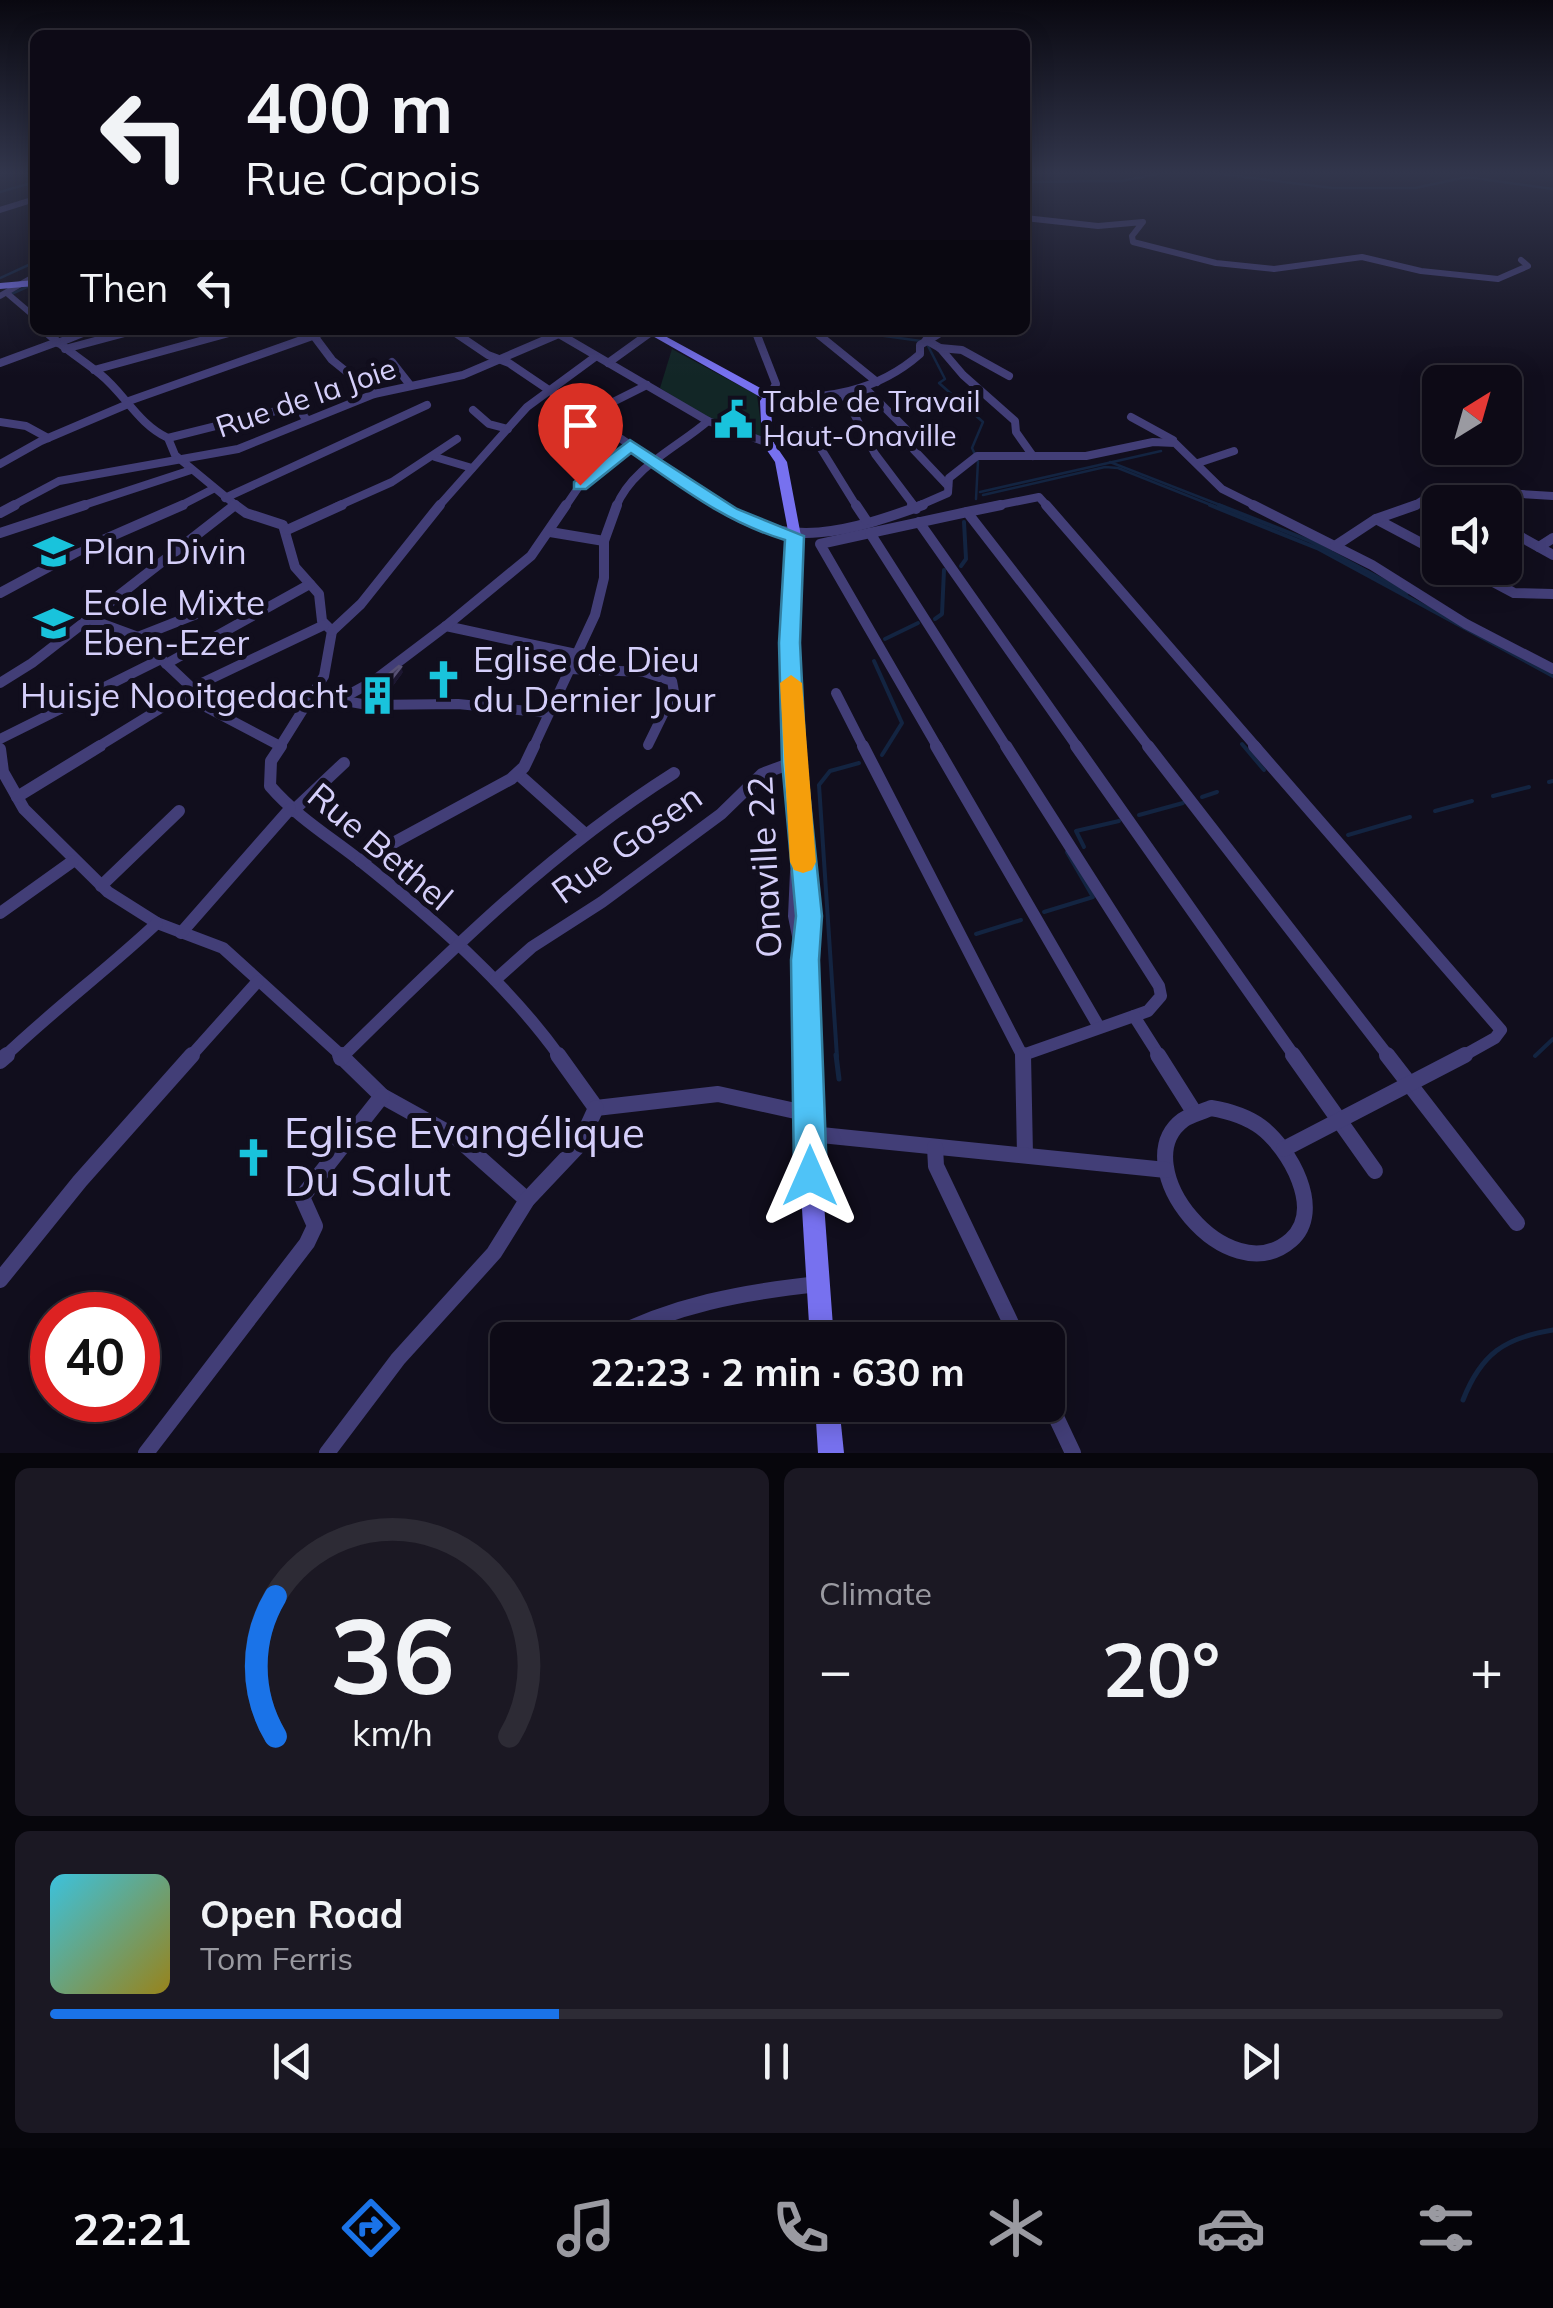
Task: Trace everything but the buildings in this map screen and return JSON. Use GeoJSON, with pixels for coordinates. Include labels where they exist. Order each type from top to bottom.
{"type":"FeatureCollection","features":[{"type":"Feature","properties":{"kind":"street"},"geometry":{"type":"LineString","coordinates":[[1133,241],[1146,248],[1274,268],[1362,256],[1421,271],[1498,279],[1528,266],[1521,260]]}},
{"type":"Feature","properties":{"kind":"street"},"geometry":{"type":"LineString","coordinates":[[0,286],[30,281]]}},
{"type":"Feature","properties":{"kind":"street"},"geometry":{"type":"LineString","coordinates":[[0,307],[7,296],[30,282]]}},
{"type":"Feature","properties":{"kind":"street"},"geometry":{"type":"LineString","coordinates":[[7,296],[30,312]]}},
{"type":"Feature","properties":{"kind":"street"},"geometry":{"type":"LineString","coordinates":[[49,335],[94,370],[151,430],[168,438],[186,465],[213,489],[246,512],[276,520],[286,530],[295,567],[319,594],[328,628]]}},
{"type":"Feature","properties":{"kind":"street"},"geometry":{"type":"LineString","coordinates":[[60,345],[80,335]]}},
{"type":"Feature","properties":{"kind":"street"},"geometry":{"type":"LineString","coordinates":[[0,362],[111,335]]}},
{"type":"Feature","properties":{"kind":"street"},"geometry":{"type":"LineString","coordinates":[[94,370],[222,335]]}},
{"type":"Feature","properties":{"kind":"street"},"geometry":{"type":"LineString","coordinates":[[0,464],[127,403],[310,335]]}},
{"type":"Feature","properties":{"kind":"street"},"geometry":{"type":"LineString","coordinates":[[315,335],[317,344],[353,381],[374,394]]}},
{"type":"Feature","properties":{"kind":"street"},"geometry":{"type":"LineString","coordinates":[[461,335],[741,518],[794,539],[820,544],[868,527]]}},
{"type":"Feature","properties":{"kind":"street","name":"Rue de la Joie"},"geometry":{"type":"LineString","coordinates":[[0,513],[59,481],[186,465],[335,413],[374,394],[462,375],[557,335]]}},
{"type":"Feature","properties":{"kind":"street"},"geometry":{"type":"LineString","coordinates":[[568,335],[596,357],[708,421],[768,443]]}},
{"type":"Feature","properties":{"kind":"street"},"geometry":{"type":"LineString","coordinates":[[608,363],[644,335]]}},
{"type":"Feature","properties":{"kind":"street"},"geometry":{"type":"LineString","coordinates":[[656,335],[770,397],[865,388],[912,362],[920,354],[920,345],[936,335]]}},
{"type":"Feature","properties":{"kind":"street"},"geometry":{"type":"LineString","coordinates":[[757,335],[776,384],[770,397]]}},
{"type":"Feature","properties":{"kind":"street"},"geometry":{"type":"LineString","coordinates":[[819,335],[877,382]]}},
{"type":"Feature","properties":{"kind":"street"},"geometry":{"type":"LineString","coordinates":[[926,340],[940,348],[1015,421],[1016,432],[1032,456]]}},
{"type":"Feature","properties":{"kind":"street"},"geometry":{"type":"LineString","coordinates":[[940,348],[962,350],[1008,376]]}},
{"type":"Feature","properties":{"kind":"street"},"geometry":{"type":"LineString","coordinates":[[18,797],[189,692],[272,646],[328,628],[361,604],[527,407],[596,357]]}},
{"type":"Feature","properties":{"kind":"street"},"geometry":{"type":"LineString","coordinates":[[392,362],[410,384]]}},
{"type":"Feature","properties":{"kind":"street"},"geometry":{"type":"LineString","coordinates":[[587,415],[647,385]]}},
{"type":"Feature","properties":{"kind":"street"},"geometry":{"type":"LineString","coordinates":[[865,388],[906,429],[914,450],[948,486]]}},
{"type":"Feature","properties":{"kind":"street"},"geometry":{"type":"LineString","coordinates":[[843,393],[862,435],[897,490],[1376,1171]]}},
{"type":"Feature","properties":{"kind":"street","name":"Onaville 22"},"geometry":{"type":"LineString","coordinates":[[770,397],[764,422],[768,443],[780,462],[794,539],[790,643],[794,762],[809,916],[805,960],[821,1322]]}},
{"type":"Feature","properties":{"kind":"street"},"geometry":{"type":"LineString","coordinates":[[168,438],[300,405],[305,407],[303,416],[308,420]]}},
{"type":"Feature","properties":{"kind":"street"},"geometry":{"type":"LineString","coordinates":[[0,683],[89,619],[230,502],[427,405]]}},
{"type":"Feature","properties":{"kind":"street"},"geometry":{"type":"LineString","coordinates":[[473,410],[489,424],[508,430]]}},
{"type":"Feature","properties":{"kind":"street"},"geometry":{"type":"LineString","coordinates":[[1132,417],[1175,443],[1222,489],[1335,546],[1414,589],[1466,624],[1553,669]]}},
{"type":"Feature","properties":{"kind":"street"},"geometry":{"type":"LineString","coordinates":[[360,861],[518,774],[529,761],[601,594],[604,541],[619,500],[653,461],[682,444],[708,421]]}},
{"type":"Feature","properties":{"kind":"street"},"geometry":{"type":"LineString","coordinates":[[0,422],[26,426],[48,438]]}},
{"type":"Feature","properties":{"kind":"street"},"geometry":{"type":"LineString","coordinates":[[810,431],[1159,986],[1157,1004],[1134,1016],[1023,1055]]}},
{"type":"Feature","properties":{"kind":"street"},"geometry":{"type":"LineString","coordinates":[[286,530],[384,486],[435,457],[457,439]]}},
{"type":"Feature","properties":{"kind":"street"},"geometry":{"type":"LineString","coordinates":[[917,516],[948,492],[949,478],[977,456],[1086,456],[1152,442],[1175,443]]}},
{"type":"Feature","properties":{"kind":"street"},"geometry":{"type":"LineString","coordinates":[[339,700],[372,682],[531,556],[580,485],[630,445]]}},
{"type":"Feature","properties":{"kind":"street"},"geometry":{"type":"LineString","coordinates":[[1198,463],[1234,452]]}},
{"type":"Feature","properties":{"kind":"street"},"geometry":{"type":"LineString","coordinates":[[435,457],[472,468]]}},
{"type":"Feature","properties":{"kind":"street"},"geometry":{"type":"LineString","coordinates":[[0,533],[186,465]]}},
{"type":"Feature","properties":{"kind":"street"},"geometry":{"type":"LineString","coordinates":[[0,593],[80,550],[156,520],[213,489]]}},
{"type":"Feature","properties":{"kind":"street"},"geometry":{"type":"LineString","coordinates":[[1522,494],[1553,496]]}},
{"type":"Feature","properties":{"kind":"street"},"geometry":{"type":"LineString","coordinates":[[794,539],[1039,497],[1501,1030],[1495,1038],[1412,1085],[1284,1149]]}},
{"type":"Feature","properties":{"kind":"street"},"geometry":{"type":"LineString","coordinates":[[1335,546],[1376,519],[1422,500]]}},
{"type":"Feature","properties":{"kind":"street"},"geometry":{"type":"LineString","coordinates":[[967,512],[1517,1223]]}},
{"type":"Feature","properties":{"kind":"street"},"geometry":{"type":"LineString","coordinates":[[1376,519],[1422,543]]}},
{"type":"Feature","properties":{"kind":"street"},"geometry":{"type":"LineString","coordinates":[[550,532],[604,541]]}},
{"type":"Feature","properties":{"kind":"street"},"geometry":{"type":"LineString","coordinates":[[1522,537],[1553,555]]}},
{"type":"Feature","properties":{"kind":"street"},"geometry":{"type":"LineString","coordinates":[[1538,546],[1553,538]]}},
{"type":"Feature","properties":{"kind":"street"},"geometry":{"type":"LineString","coordinates":[[820,544],[1099,1027]]}},
{"type":"Feature","properties":{"kind":"street"},"geometry":{"type":"LineString","coordinates":[[0,738],[163,662],[310,584]]}},
{"type":"Feature","properties":{"kind":"street"},"geometry":{"type":"LineString","coordinates":[[1499,585],[1514,593],[1553,594]]}},
{"type":"Feature","properties":{"kind":"street"},"geometry":{"type":"LineString","coordinates":[[138,636],[227,602]]}},
{"type":"Feature","properties":{"kind":"street"},"geometry":{"type":"LineString","coordinates":[[89,619],[138,636],[189,692],[280,746]]}},
{"type":"Feature","properties":{"kind":"street"},"geometry":{"type":"LineString","coordinates":[[446,626],[576,654]]}},
{"type":"Feature","properties":{"kind":"street","name":"Rue Bethel"},"geometry":{"type":"LineString","coordinates":[[328,628],[324,676],[280,746],[268,774],[276,795],[360,861],[496,980],[533,1020],[596,1108]]}},
{"type":"Feature","properties":{"kind":"street"},"geometry":{"type":"LineString","coordinates":[[570,669],[644,672],[672,681],[674,692],[648,746]]}},
{"type":"Feature","properties":{"kind":"street"},"geometry":{"type":"LineString","coordinates":[[836,693],[1023,1055],[1025,1155]]}},
{"type":"Feature","properties":{"kind":"street"},"geometry":{"type":"LineString","coordinates":[[308,704],[339,700],[368,706],[458,704],[549,714]]}},
{"type":"Feature","properties":{"kind":"street"},"geometry":{"type":"LineString","coordinates":[[0,750],[1,772],[24,808],[101,886],[157,923],[223,948],[382,1096],[456,1137],[527,1200]]}},
{"type":"Feature","properties":{"kind":"street","name":"Rue Gosen"},"geometry":{"type":"LineString","coordinates":[[496,980],[523,954],[724,812],[758,775],[778,764],[794,762]]}},
{"type":"Feature","properties":{"kind":"street"},"geometry":{"type":"LineString","coordinates":[[181,933],[291,810],[344,763]]}},
{"type":"Feature","properties":{"kind":"street"},"geometry":{"type":"LineString","coordinates":[[341,1058],[455,947],[584,833],[622,803],[674,773]]}},
{"type":"Feature","properties":{"kind":"street"},"geometry":{"type":"LineString","coordinates":[[518,774],[584,833]]}},
{"type":"Feature","properties":{"kind":"street"},"geometry":{"type":"LineString","coordinates":[[101,886],[179,811]]}},
{"type":"Feature","properties":{"kind":"street"},"geometry":{"type":"LineString","coordinates":[[0,913],[73,861]]}},
{"type":"Feature","properties":{"kind":"street"},"geometry":{"type":"LineString","coordinates":[[0,1061],[53,1010],[99,978],[157,923]]}},
{"type":"Feature","properties":{"kind":"street"},"geometry":{"type":"LineString","coordinates":[[0,1280],[80,1182],[258,981]]}},
{"type":"Feature","properties":{"kind":"street"},"geometry":{"type":"LineString","coordinates":[[1134,1016],[1194,1112]]}},
{"type":"Feature","properties":{"kind":"street"},"geometry":{"type":"LineString","coordinates":[[327,1453],[398,1359],[494,1253],[527,1200],[579,1145],[596,1108],[718,1094],[810,1114]]}},
{"type":"Feature","properties":{"kind":"street"},"geometry":{"type":"LineString","coordinates":[[146,1453],[307,1243],[315,1226],[302,1204],[302,1196],[382,1096]]}},
{"type":"Feature","properties":{"kind":"street"},"geometry":{"type":"LineString","coordinates":[[1230,1111],[1249,1119],[1284,1149],[1298,1174],[1304,1201],[1301,1225],[1288,1244],[1267,1254],[1242,1253],[1215,1242],[1183,1209],[1166,1170],[1166,1144],[1176,1124],[1194,1112],[1230,1111]]}},
{"type":"Feature","properties":{"kind":"street"},"geometry":{"type":"LineString","coordinates":[[811,1134],[1166,1170]]}},
{"type":"Feature","properties":{"kind":"street"},"geometry":{"type":"LineString","coordinates":[[935,1147],[936,1166],[1010,1322]]}},
{"type":"Feature","properties":{"kind":"street"},"geometry":{"type":"LineString","coordinates":[[642,1322],[745,1290],[818,1284]]}},
{"type":"Feature","properties":{"kind":"street"},"geometry":{"type":"LineString","coordinates":[[828,1422],[831,1453]]}},
{"type":"Feature","properties":{"kind":"street"},"geometry":{"type":"LineString","coordinates":[[1058,1422],[1073,1453]]}},
{"type":"Feature","properties":{"kind":"green space"},"geometry":{"type":"Polygon","coordinates":[[[672,349],[757,395],[763,440],[715,423],[660,388],[672,349]]]}},
{"type":"Feature","properties":{"kind":"waterway"},"geometry":{"type":"LineString","coordinates":[[0,278],[30,264]]}},
{"type":"Feature","properties":{"kind":"waterway"},"geometry":{"type":"LineString","coordinates":[[9,295],[27,287]]}},
{"type":"Feature","properties":{"kind":"waterway"},"geometry":{"type":"LineString","coordinates":[[877,335],[921,341]]}},
{"type":"Feature","properties":{"kind":"waterway"},"geometry":{"type":"LineString","coordinates":[[926,342],[945,379],[939,383],[983,422],[972,448],[978,461],[976,499]]}},
{"type":"Feature","properties":{"kind":"waterway"},"geometry":{"type":"LineString","coordinates":[[1111,462],[1161,451]]}},
{"type":"Feature","properties":{"kind":"waterway"},"geometry":{"type":"LineString","coordinates":[[980,492],[1111,462]]}},
{"type":"Feature","properties":{"kind":"waterway"},"geometry":{"type":"LineString","coordinates":[[1111,462],[1225,507]]}},
{"type":"Feature","properties":{"kind":"waterway"},"geometry":{"type":"LineString","coordinates":[[983,495],[1105,467],[1118,468],[1216,507]]}},
{"type":"Feature","properties":{"kind":"waterway"},"geometry":{"type":"LineString","coordinates":[[1210,505],[1319,549],[1553,676]]}},
{"type":"Feature","properties":{"kind":"waterway"},"geometry":{"type":"LineString","coordinates":[[1219,505],[1310,541],[1407,593]]}},
{"type":"Feature","properties":{"kind":"waterway"},"geometry":{"type":"LineString","coordinates":[[961,566],[966,559],[964,522]]}},
{"type":"Feature","properties":{"kind":"waterway"},"geometry":{"type":"LineString","coordinates":[[935,619],[942,614],[944,570]]}},
{"type":"Feature","properties":{"kind":"waterway"},"geometry":{"type":"LineString","coordinates":[[885,639],[918,623]]}},
{"type":"Feature","properties":{"kind":"waterway"},"geometry":{"type":"LineString","coordinates":[[874,661],[902,723],[882,755]]}},
{"type":"Feature","properties":{"kind":"waterway"},"geometry":{"type":"LineString","coordinates":[[1242,744],[1264,770]]}},
{"type":"Feature","properties":{"kind":"waterway"},"geometry":{"type":"LineString","coordinates":[[837,1057],[819,785],[830,771],[859,763]]}},
{"type":"Feature","properties":{"kind":"waterway"},"geometry":{"type":"LineString","coordinates":[[1549,782],[1553,781]]}},
{"type":"Feature","properties":{"kind":"waterway"},"geometry":{"type":"LineString","coordinates":[[1493,796],[1529,787]]}},
{"type":"Feature","properties":{"kind":"waterway"},"geometry":{"type":"LineString","coordinates":[[1202,797],[1217,792]]}},
{"type":"Feature","properties":{"kind":"waterway"},"geometry":{"type":"LineString","coordinates":[[1435,811],[1472,801]]}},
{"type":"Feature","properties":{"kind":"waterway"},"geometry":{"type":"LineString","coordinates":[[1139,815],[1183,803]]}},
{"type":"Feature","properties":{"kind":"waterway"},"geometry":{"type":"LineString","coordinates":[[1348,835],[1410,817]]}},
{"type":"Feature","properties":{"kind":"waterway"},"geometry":{"type":"LineString","coordinates":[[1084,847],[1076,831],[1119,821]]}},
{"type":"Feature","properties":{"kind":"waterway"},"geometry":{"type":"LineString","coordinates":[[1044,912],[1093,897],[1067,852]]}},
{"type":"Feature","properties":{"kind":"waterway"},"geometry":{"type":"LineString","coordinates":[[976,934],[1021,920]]}},
{"type":"Feature","properties":{"kind":"waterway"},"geometry":{"type":"LineString","coordinates":[[1535,1056],[1553,1039]]}},
{"type":"Feature","properties":{"kind":"waterway"},"geometry":{"type":"LineString","coordinates":[[836,1055],[839,1079]]}},
{"type":"Feature","properties":{"kind":"waterway"},"geometry":{"type":"LineString","coordinates":[[1463,1400],[1478,1371],[1496,1351],[1521,1338],[1553,1330]]}},
{"type":"Feature","properties":{"kind":"slow traffic"},"geometry":{"type":"LineString","coordinates":[[791,683],[803,862]]}},
{"type":"Feature","properties":{"kind":"place","name":"Table de Travail Haut-Onaville"},"geometry":{"type":"Point","coordinates":[733,419]}},
{"type":"Feature","properties":{"kind":"place","name":"Plan Divin"},"geometry":{"type":"Point","coordinates":[53,552]}},
{"type":"Feature","properties":{"kind":"place","name":"Ecole Mixte Eben-Ezer"},"geometry":{"type":"Point","coordinates":[53,623]}},
{"type":"Feature","properties":{"kind":"place","name":"Eglise de Dieu du Dernier Jour"},"geometry":{"type":"Point","coordinates":[443,680]}},
{"type":"Feature","properties":{"kind":"place","name":"Huisje Nooitgedacht"},"geometry":{"type":"Point","coordinates":[378,696]}},
{"type":"Feature","properties":{"kind":"place","name":"Eglise Evangélique Du Salut"},"geometry":{"type":"Point","coordinates":[254,1157]}},
{"type":"Feature","properties":{"kind":"route"},"geometry":{"type":"LineString","coordinates":[[580,485],[630,445],[730,512],[752,524],[794,536],[790,643],[794,762],[809,916],[805,960],[810,1176]]}}]}
